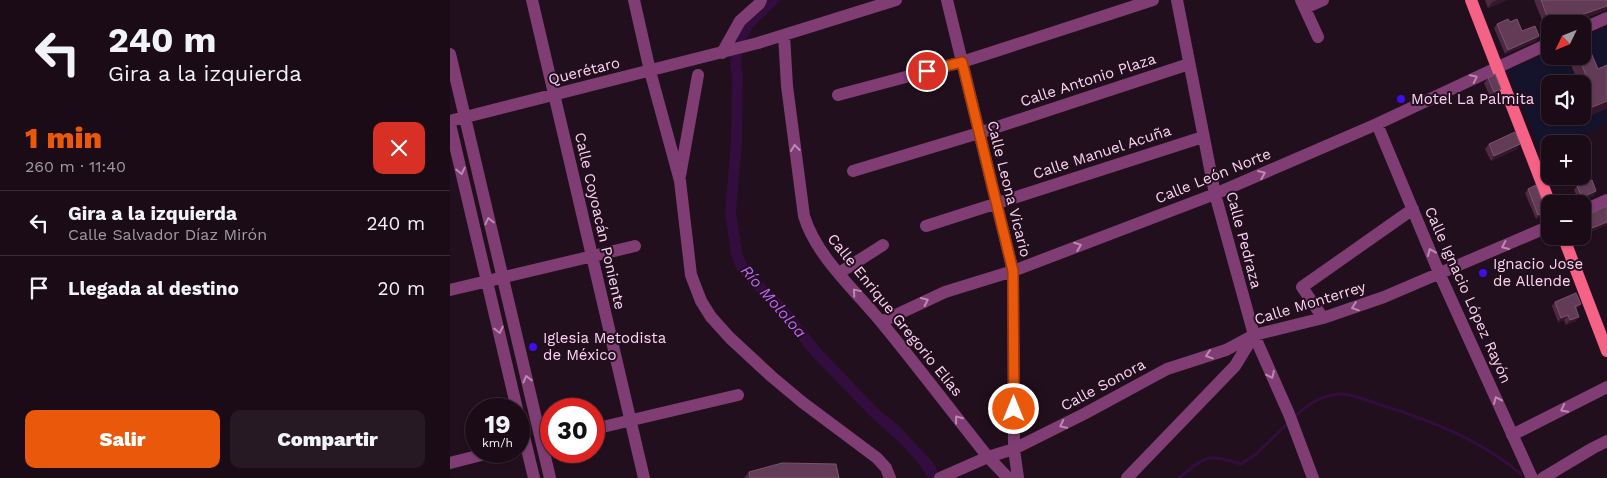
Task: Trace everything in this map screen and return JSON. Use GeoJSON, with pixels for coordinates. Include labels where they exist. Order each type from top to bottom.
{"type":"FeatureCollection","features":[{"type":"Feature","properties":{"kind":"main road"},"geometry":{"type":"LineString","coordinates":[[1470,0],[1498,66],[1547,195]]}},
{"type":"Feature","properties":{"kind":"main road"},"geometry":{"type":"LineString","coordinates":[[1566,245],[1607,351]]}},
{"type":"Feature","properties":{"kind":"street","name":"Calle Coyoacán Poniente"},"geometry":{"type":"LineString","coordinates":[[532,0],[644,478]]}},
{"type":"Feature","properties":{"kind":"street"},"geometry":{"type":"LineString","coordinates":[[634,0],[650,71],[680,181],[691,276],[701,301],[730,338],[802,402],[877,458],[886,468],[890,478]]}},
{"type":"Feature","properties":{"kind":"street"},"geometry":{"type":"LineString","coordinates":[[724,52],[740,21],[761,0]]}},
{"type":"Feature","properties":{"kind":"street","name":"Querétaro"},"geometry":{"type":"LineString","coordinates":[[450,122],[758,43],[896,0]]}},
{"type":"Feature","properties":{"kind":"street","name":"Calle Leona Vicario"},"geometry":{"type":"LineString","coordinates":[[947,0],[1013,271],[1014,449],[1018,478]]}},
{"type":"Feature","properties":{"kind":"street"},"geometry":{"type":"LineString","coordinates":[[838,94],[962,62],[1153,0]]}},
{"type":"Feature","properties":{"kind":"street","name":"Calle Pedraza"},"geometry":{"type":"LineString","coordinates":[[1177,0],[1215,194],[1254,335],[1290,414],[1313,478]]}},
{"type":"Feature","properties":{"kind":"street"},"geometry":{"type":"LineString","coordinates":[[1318,37],[1303,4],[1323,0]]}},
{"type":"Feature","properties":{"kind":"street"},"geometry":{"type":"LineString","coordinates":[[1591,25],[1607,18]]}},
{"type":"Feature","properties":{"kind":"street","name":"Calle Enrique Gregorio Elías"},"geometry":{"type":"LineString","coordinates":[[784,35],[787,86],[804,216],[808,230],[839,273],[881,322],[988,458],[1008,478]]}},
{"type":"Feature","properties":{"kind":"street","name":"Calle León Norte"},"geometry":{"type":"LineString","coordinates":[[881,322],[945,292],[1013,271],[1215,194],[1377,124],[1541,47]]}},
{"type":"Feature","properties":{"kind":"street"},"geometry":{"type":"LineString","coordinates":[[450,54],[503,278],[540,417]]}},
{"type":"Feature","properties":{"kind":"street","name":"Calle Antonio Plaza"},"geometry":{"type":"LineString","coordinates":[[852,171],[979,133],[1189,64]]}},
{"type":"Feature","properties":{"kind":"street"},"geometry":{"type":"LineString","coordinates":[[680,181],[698,75]]}},
{"type":"Feature","properties":{"kind":"street"},"geometry":{"type":"LineString","coordinates":[[450,122],[515,398]]}},
{"type":"Feature","properties":{"kind":"street","name":"Calle Ignacio López Rayón"},"geometry":{"type":"LineString","coordinates":[[1377,124],[1440,274],[1531,475]]}},
{"type":"Feature","properties":{"kind":"street","name":"Calle Manuel Acuña"},"geometry":{"type":"LineString","coordinates":[[926,226],[1203,137]]}},
{"type":"Feature","properties":{"kind":"street"},"geometry":{"type":"LineString","coordinates":[[1591,207],[1607,200]]}},
{"type":"Feature","properties":{"kind":"street"},"geometry":{"type":"LineString","coordinates":[[1323,318],[1302,287],[1413,209]]}},
{"type":"Feature","properties":{"kind":"street","name":"Calle Monterrey"},"geometry":{"type":"LineString","coordinates":[[1127,478],[1235,366],[1254,335],[1323,318],[1384,297],[1541,230]]}},
{"type":"Feature","properties":{"kind":"street"},"geometry":{"type":"LineString","coordinates":[[839,273],[884,245]]}},
{"type":"Feature","properties":{"kind":"street"},"geometry":{"type":"LineString","coordinates":[[450,290],[635,246]]}},
{"type":"Feature","properties":{"kind":"street","name":"Calle Sonora"},"geometry":{"type":"LineString","coordinates":[[943,476],[1014,449],[1167,369],[1226,350],[1254,335]]}},
{"type":"Feature","properties":{"kind":"street"},"geometry":{"type":"LineString","coordinates":[[1514,440],[1607,387]]}},
{"type":"Feature","properties":{"kind":"street"},"geometry":{"type":"LineString","coordinates":[[605,426],[738,395]]}},
{"type":"Feature","properties":{"kind":"street"},"geometry":{"type":"LineString","coordinates":[[1543,478],[1593,448],[1607,442]]}},
{"type":"Feature","properties":{"kind":"street"},"geometry":{"type":"LineString","coordinates":[[450,462],[465,458]]}},
{"type":"Feature","properties":{"kind":"street"},"geometry":{"type":"LineString","coordinates":[[529,463],[534,478]]}},
{"type":"Feature","properties":{"kind":"street"},"geometry":{"type":"LineString","coordinates":[[548,463],[550,478]]}},
{"type":"Feature","properties":{"kind":"shaded area"},"geometry":{"type":"Polygon","coordinates":[[[1607,27],[1607,124],[1584,135],[1541,135],[1541,152],[1508,70],[1541,56],[1541,65],[1591,65],[1591,34],[1607,27]]]}},
{"type":"Feature","properties":{"kind":"water","name":"Río Mololoa"},"geometry":{"type":"Polygon","coordinates":[[[764,0],[781,0],[754,26],[747,37],[741,63],[743,76],[742,143],[736,212],[742,252],[747,264],[755,275],[785,304],[820,348],[878,409],[899,426],[928,457],[936,467],[939,478],[928,478],[919,464],[901,444],[870,416],[811,355],[776,311],[737,270],[731,255],[725,212],[731,142],[732,77],[730,63],[732,47],[737,32],[764,0]]]}},
{"type":"Feature","properties":{"kind":"building"},"geometry":{"type":"Polygon","coordinates":[[[1541,0],[1607,0],[1607,6],[1581,15],[1547,15],[1541,0]]]}},
{"type":"Feature","properties":{"kind":"building"},"geometry":{"type":"Polygon","coordinates":[[[1508,19],[1510,22],[1517,19],[1522,31],[1535,26],[1539,36],[1508,50],[1497,24],[1508,19]]]}},
{"type":"Feature","properties":{"kind":"building"},"geometry":{"type":"Polygon","coordinates":[[[1591,53],[1598,69],[1607,65],[1607,101],[1591,108],[1591,75],[1586,75],[1582,65],[1591,65],[1591,53]]]}},
{"type":"Feature","properties":{"kind":"building"},"geometry":{"type":"Polygon","coordinates":[[[1495,74],[1501,89],[1494,92],[1488,78],[1495,74]]]}},
{"type":"Feature","properties":{"kind":"building"},"geometry":{"type":"Polygon","coordinates":[[[1515,132],[1520,144],[1494,156],[1489,144],[1515,132]]]}},
{"type":"Feature","properties":{"kind":"building"},"geometry":{"type":"Polygon","coordinates":[[[1591,180],[1596,191],[1581,195],[1577,186],[1591,185],[1591,180]]]}},
{"type":"Feature","properties":{"kind":"building"},"geometry":{"type":"Polygon","coordinates":[[[1536,185],[1541,198],[1541,214],[1538,215],[1528,189],[1536,185]]]}},
{"type":"Feature","properties":{"kind":"building"},"geometry":{"type":"Polygon","coordinates":[[[1607,206],[1607,222],[1591,228],[1591,213],[1607,206]]]}},
{"type":"Feature","properties":{"kind":"building"},"geometry":{"type":"Polygon","coordinates":[[[1576,293],[1581,304],[1575,306],[1579,317],[1570,320],[1568,315],[1561,318],[1555,302],[1576,293]]]}},
{"type":"Feature","properties":{"kind":"building"},"geometry":{"type":"Polygon","coordinates":[[[782,463],[836,464],[839,478],[750,478],[749,472],[782,463]]]}},
{"type":"Feature","properties":{"kind":"waterway"},"geometry":{"type":"LineString","coordinates":[[1295,417],[1309,405],[1320,399],[1338,394],[1353,396],[1416,417],[1453,432],[1488,451],[1521,474]]}},
{"type":"Feature","properties":{"kind":"waterway"},"geometry":{"type":"LineString","coordinates":[[1179,478],[1195,465],[1207,459],[1221,458],[1241,464],[1255,455],[1288,423]]}},
{"type":"Feature","properties":{"kind":"place","name":"Motel La Palmita"},"geometry":{"type":"Point","coordinates":[1401,99]}},
{"type":"Feature","properties":{"kind":"place","name":"Ignacio Jose de Allende"},"geometry":{"type":"Point","coordinates":[1483,273]}},
{"type":"Feature","properties":{"kind":"place","name":"Iglesia Metodista de México"},"geometry":{"type":"Point","coordinates":[533,347]}},
{"type":"Feature","properties":{"kind":"route"},"geometry":{"type":"LineString","coordinates":[[927,71],[962,62],[1013,271],[1014,409]]}}]}
